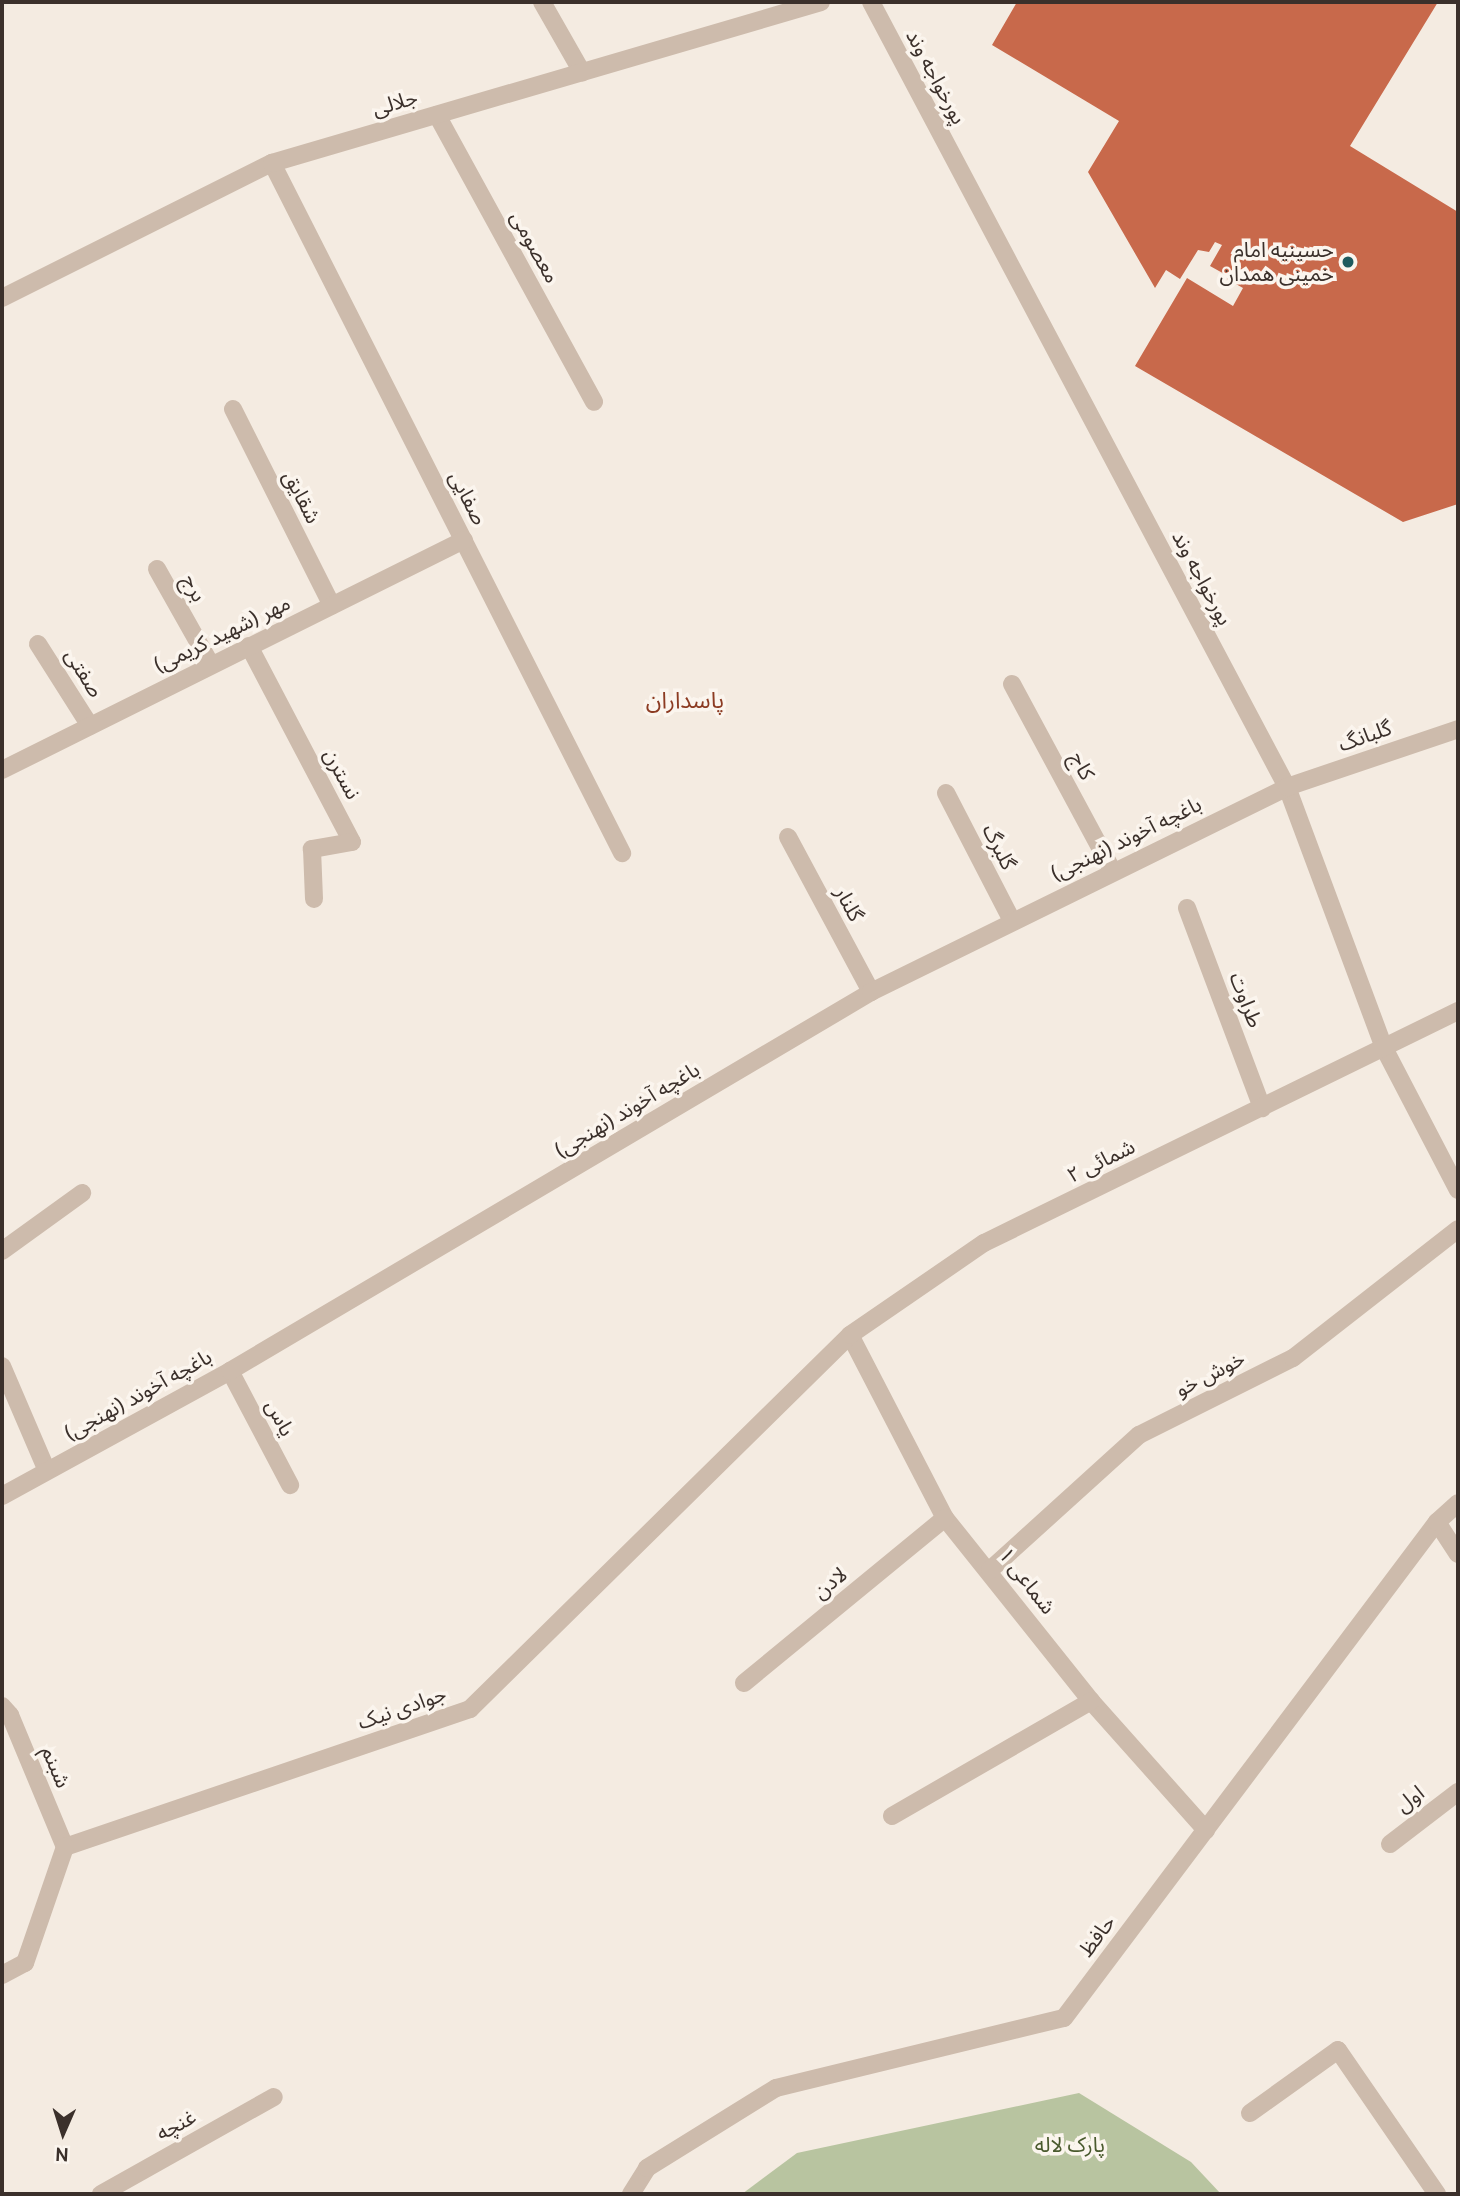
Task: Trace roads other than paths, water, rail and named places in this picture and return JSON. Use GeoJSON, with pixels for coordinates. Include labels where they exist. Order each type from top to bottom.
{"type":"FeatureCollection","features":[{"type":"Feature","properties":{"kind":"street"},"geometry":{"type":"LineString","coordinates":[[542,2],[583,72]]}},
{"type":"Feature","properties":{"kind":"street","name":"جلالی"},"geometry":{"type":"LineString","coordinates":[[2,298],[272,163],[821,2]]}},
{"type":"Feature","properties":{"kind":"street","name":"پورخواجه وند"},"geometry":{"type":"LineString","coordinates":[[871,2],[1287,787],[1384,1048],[1458,1190]]}},
{"type":"Feature","properties":{"kind":"street","name":"معصومی"},"geometry":{"type":"LineString","coordinates":[[437,115],[594,402]]}},
{"type":"Feature","properties":{"kind":"street","name":"صفایی"},"geometry":{"type":"LineString","coordinates":[[272,163],[622,853]]}},
{"type":"Feature","properties":{"kind":"street","name":"شقایق"},"geometry":{"type":"LineString","coordinates":[[233,409],[331,606]]}},
{"type":"Feature","properties":{"kind":"street","name":"مهر (شهید کریمی)"},"geometry":{"type":"LineString","coordinates":[[2,770],[464,540]]}},
{"type":"Feature","properties":{"kind":"street","name":"برج"},"geometry":{"type":"LineString","coordinates":[[157,569],[211,665]]}},
{"type":"Feature","properties":{"kind":"street","name":"صفتی"},"geometry":{"type":"LineString","coordinates":[[38,644],[90,726]]}},
{"type":"Feature","properties":{"kind":"street","name":"نسترن"},"geometry":{"type":"LineString","coordinates":[[249,646],[352,842],[312,849],[314,899]]}},
{"type":"Feature","properties":{"kind":"street","name":"کاج"},"geometry":{"type":"LineString","coordinates":[[1012,684],[1112,870]]}},
{"type":"Feature","properties":{"kind":"street","name":"گلبانگ"},"geometry":{"type":"LineString","coordinates":[[1287,787],[1458,729]]}},
{"type":"Feature","properties":{"kind":"street","name":"باغچه آخوند (نهنجی)"},"geometry":{"type":"LineString","coordinates":[[2,1496],[230,1371],[871,992],[1112,870],[1287,787]]}},
{"type":"Feature","properties":{"kind":"street","name":"گلبرگ"},"geometry":{"type":"LineString","coordinates":[[946,793],[1012,921]]}},
{"type":"Feature","properties":{"kind":"street","name":"گلنار"},"geometry":{"type":"LineString","coordinates":[[788,837],[871,992]]}},
{"type":"Feature","properties":{"kind":"street","name":"طراوت"},"geometry":{"type":"LineString","coordinates":[[1187,908],[1262,1108]]}},
{"type":"Feature","properties":{"kind":"street","name":"شمائی ۲"},"geometry":{"type":"LineString","coordinates":[[850,1335],[984,1244],[1458,1011]]}},
{"type":"Feature","properties":{"kind":"street"},"geometry":{"type":"LineString","coordinates":[[2,1251],[82,1194]]}},
{"type":"Feature","properties":{"kind":"street","name":"خوش خو"},"geometry":{"type":"LineString","coordinates":[[990,1570],[1139,1435],[1293,1358],[1458,1229]]}},
{"type":"Feature","properties":{"kind":"street","name":"شماعی ۱"},"geometry":{"type":"LineString","coordinates":[[850,1335],[945,1518],[990,1570],[1091,1701],[1206,1830]]}},
{"type":"Feature","properties":{"kind":"street","name":"جوادی نیک"},"geometry":{"type":"LineString","coordinates":[[65,1847],[470,1709],[850,1335]]}},
{"type":"Feature","properties":{"kind":"street"},"geometry":{"type":"LineString","coordinates":[[2,1366],[47,1471]]}},
{"type":"Feature","properties":{"kind":"street","name":"یاس"},"geometry":{"type":"LineString","coordinates":[[230,1371],[290,1485]]}},
{"type":"Feature","properties":{"kind":"street","name":"حافظ"},"geometry":{"type":"LineString","coordinates":[[631,2194],[647,2168],[776,2088],[1064,2018],[1437,1522],[1458,1503]]}},
{"type":"Feature","properties":{"kind":"street","name":"لادن"},"geometry":{"type":"LineString","coordinates":[[744,1683],[945,1518]]}},
{"type":"Feature","properties":{"kind":"street"},"geometry":{"type":"LineString","coordinates":[[1437,1522],[1458,1554]]}},
{"type":"Feature","properties":{"kind":"street"},"geometry":{"type":"LineString","coordinates":[[892,1816],[1091,1701]]}},
{"type":"Feature","properties":{"kind":"street","name":"شبنم"},"geometry":{"type":"LineString","coordinates":[[2,1706],[10,1715],[65,1847]]}},
{"type":"Feature","properties":{"kind":"street","name":"اول"},"geometry":{"type":"LineString","coordinates":[[1390,1844],[1458,1792]]}},
{"type":"Feature","properties":{"kind":"street"},"geometry":{"type":"LineString","coordinates":[[2,1975],[25,1963],[65,1847]]}},
{"type":"Feature","properties":{"kind":"street"},"geometry":{"type":"LineString","coordinates":[[1250,2113],[1338,2050],[1437,2194]]}},
{"type":"Feature","properties":{"kind":"street","name":"غنچه"},"geometry":{"type":"LineString","coordinates":[[101,2194],[274,2097]]}},
{"type":"Feature","properties":{"kind":"place","name":"حسینیه امام خمینی همدان"},"geometry":{"type":"Point","coordinates":[1348,262]}},
{"type":"Feature","properties":{"kind":"district","name":"پاسداران"},"geometry":{"type":"Point","coordinates":[685,700]}},
{"type":"Feature","properties":{"kind":"park label","name":"پارک لاله"},"geometry":{"type":"Point","coordinates":[1070,2145]}}]}
